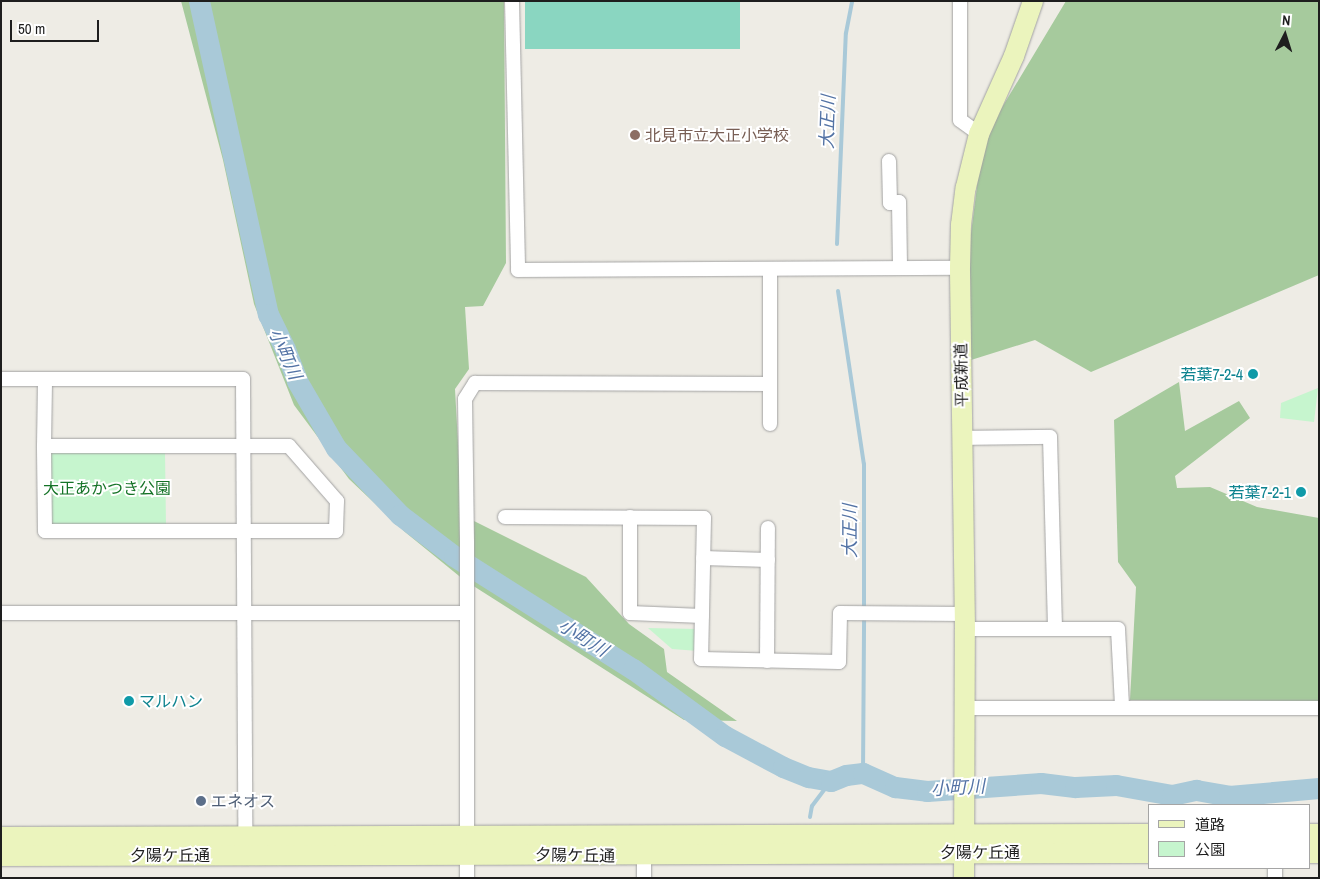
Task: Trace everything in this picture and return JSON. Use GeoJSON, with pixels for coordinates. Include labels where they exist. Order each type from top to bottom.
{"type":"FeatureCollection","features":[{"type":"Feature","properties":{"kind":"street"},"geometry":{"type":"LineString","coordinates":[[512,1],[518,270],[960,268]]}},
{"type":"Feature","properties":{"kind":"street"},"geometry":{"type":"LineString","coordinates":[[960,1],[960,120],[979,134]]}},
{"type":"Feature","properties":{"kind":"street","name":"平成新道"},"geometry":{"type":"LineString","coordinates":[[964,843],[965,621],[960,268],[966,187],[979,134],[1014,56],[1033,1]]}},
{"type":"Feature","properties":{"kind":"street"},"geometry":{"type":"LineString","coordinates":[[889,161],[890,203],[899,202],[900,268]]}},
{"type":"Feature","properties":{"kind":"street"},"geometry":{"type":"LineString","coordinates":[[770,270],[770,424]]}},
{"type":"Feature","properties":{"kind":"street"},"geometry":{"type":"LineString","coordinates":[[1,379],[243,379],[245,836]]}},
{"type":"Feature","properties":{"kind":"street"},"geometry":{"type":"LineString","coordinates":[[44,379],[44,446],[45,531],[336,531],[336,501],[289,446],[44,446]]}},
{"type":"Feature","properties":{"kind":"street"},"geometry":{"type":"LineString","coordinates":[[467,878],[465,399],[475,383],[770,384]]}},
{"type":"Feature","properties":{"kind":"street"},"geometry":{"type":"LineString","coordinates":[[962,438],[1050,437],[1055,629]]}},
{"type":"Feature","properties":{"kind":"street"},"geometry":{"type":"LineString","coordinates":[[505,517],[704,518],[701,659],[839,662],[840,613],[876,613],[1055,629],[1118,629],[1122,706]]}},
{"type":"Feature","properties":{"kind":"street"},"geometry":{"type":"LineString","coordinates":[[630,517],[630,613],[702,616]]}},
{"type":"Feature","properties":{"kind":"street"},"geometry":{"type":"LineString","coordinates":[[767,661],[768,528]]}},
{"type":"Feature","properties":{"kind":"street"},"geometry":{"type":"LineString","coordinates":[[703,558],[768,560]]}},
{"type":"Feature","properties":{"kind":"street"},"geometry":{"type":"LineString","coordinates":[[1,613],[467,614]]}},
{"type":"Feature","properties":{"kind":"street"},"geometry":{"type":"LineString","coordinates":[[964,708],[1122,706],[1319,708]]}},
{"type":"Feature","properties":{"kind":"street","name":"夕陽ケ丘通"},"geometry":{"type":"LineString","coordinates":[[1,856],[468,845],[644,846],[964,843],[1148,834]]}},
{"type":"Feature","properties":{"kind":"street","name":"夕陽ケ丘通"},"geometry":{"type":"LineString","coordinates":[[1,837],[245,836],[468,845]]}},
{"type":"Feature","properties":{"kind":"street"},"geometry":{"type":"LineString","coordinates":[[964,843],[964,878]]}},
{"type":"Feature","properties":{"kind":"street","name":"夕陽ケ丘通"},"geometry":{"type":"LineString","coordinates":[[964,843],[1148,853]]}},
{"type":"Feature","properties":{"kind":"street"},"geometry":{"type":"LineString","coordinates":[[644,846],[644,878]]}},
{"type":"Feature","properties":{"kind":"green space"},"geometry":{"type":"Polygon","coordinates":[[[181,1],[504,1],[506,263],[483,306],[465,307],[469,369],[455,389],[462,515],[586,577],[629,624],[664,649],[667,672],[737,721],[684,720],[464,580],[405,532],[349,479],[294,405],[254,304],[223,160],[181,1]]]}},
{"type":"Feature","properties":{"kind":"green space"},"geometry":{"type":"Polygon","coordinates":[[[525,1],[740,1],[740,49],[525,49],[525,1]]]}},
{"type":"Feature","properties":{"kind":"green space"},"geometry":{"type":"Polygon","coordinates":[[[1066,1],[1319,1],[1319,275],[1091,372],[1035,340],[971,360],[969,249],[983,139],[1066,1]]]}},
{"type":"Feature","properties":{"kind":"green space"},"geometry":{"type":"Polygon","coordinates":[[[1179,382],[1185,431],[1239,401],[1250,418],[1175,476],[1177,488],[1210,487],[1257,507],[1319,518],[1319,701],[1130,700],[1136,587],[1118,562],[1114,420],[1179,382]]]}},
{"type":"Feature","properties":{"kind":"green space"},"geometry":{"type":"Polygon","coordinates":[[[1318,388],[1314,422],[1280,418],[1281,403],[1318,388]]]}},
{"type":"Feature","properties":{"kind":"green space","name":"大正あかつき公園"},"geometry":{"type":"Polygon","coordinates":[[[54,451],[165,451],[166,526],[53,526],[48,521],[48,457],[54,451]]]}},
{"type":"Feature","properties":{"kind":"green space"},"geometry":{"type":"Polygon","coordinates":[[[648,628],[698,629],[698,651],[672,649],[648,628]]]}},
{"type":"Feature","properties":{"kind":"waterway","name":"小町川"},"geometry":{"type":"LineString","coordinates":[[199,1],[268,314],[285,349],[297,381],[336,448],[400,515],[454,556],[633,669],[725,736],[783,767],[808,777],[831,781],[846,775],[863,773],[895,787],[927,791],[1041,783],[1075,787],[1116,785],[1172,795],[1196,790],[1229,796],[1319,788]]}},
{"type":"Feature","properties":{"kind":"waterway","name":"大正川"},"geometry":{"type":"LineString","coordinates":[[837,244],[846,33],[852,1]]}},
{"type":"Feature","properties":{"kind":"waterway","name":"大正川"},"geometry":{"type":"LineString","coordinates":[[838,291],[864,464],[864,609]]}},
{"type":"Feature","properties":{"kind":"waterway","name":"大正川"},"geometry":{"type":"LineString","coordinates":[[863,773],[864,616]]}},
{"type":"Feature","properties":{"kind":"waterway"},"geometry":{"type":"LineString","coordinates":[[810,817],[812,806],[831,781]]}},
{"type":"Feature","properties":{"kind":"place","name":"北見市立大正小学校"},"geometry":{"type":"Point","coordinates":[635,135]}},
{"type":"Feature","properties":{"kind":"place","name":"若葉7-2-4"},"geometry":{"type":"Point","coordinates":[1253,374]}},
{"type":"Feature","properties":{"kind":"place","name":"若葉7-2-1"},"geometry":{"type":"Point","coordinates":[1301,492]}},
{"type":"Feature","properties":{"kind":"place","name":"マルハン"},"geometry":{"type":"Point","coordinates":[129,701]}},
{"type":"Feature","properties":{"kind":"place","name":"エネオス"},"geometry":{"type":"Point","coordinates":[201,801]}}]}
